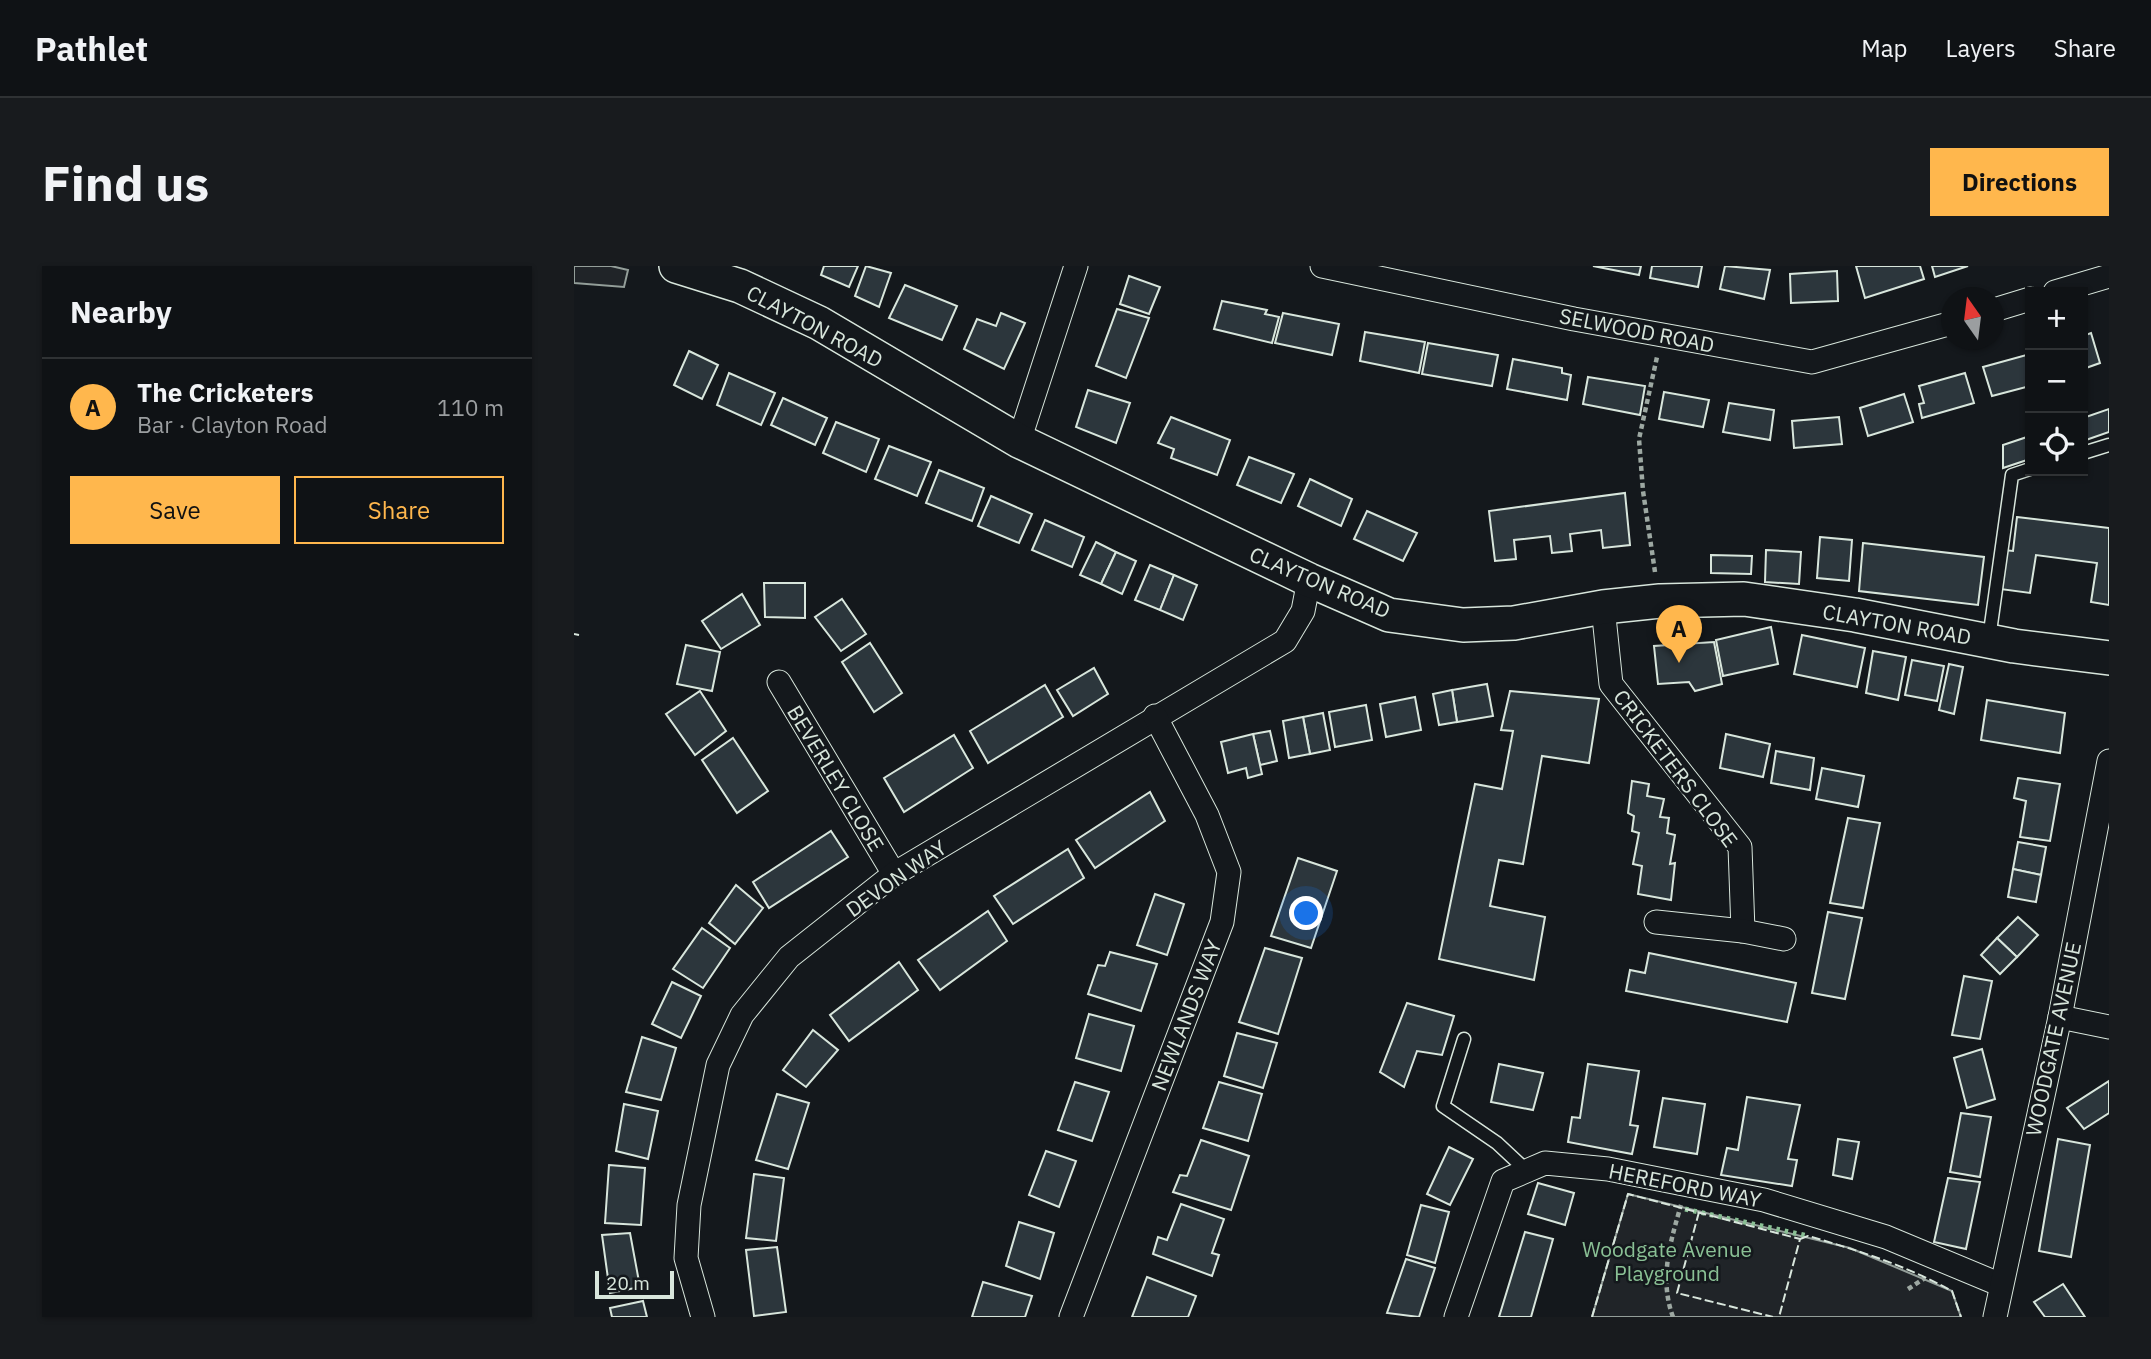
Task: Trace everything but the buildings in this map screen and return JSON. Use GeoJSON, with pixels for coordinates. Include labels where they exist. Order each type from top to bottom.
{"type":"FeatureCollection","features":[{"type":"Feature","properties":{"kind":"street","name":"CLAYTON ROAD"},"geometry":{"type":"LineString","coordinates":[[676,266],[723,273],[819,323],[1019,441],[1309,580],[1389,615],[1463,625],[1514,623],[1603,607],[1660,601],[1744,599],[1855,615],[1989,641],[2109,658]]}},
{"type":"Feature","properties":{"kind":"street"},"geometry":{"type":"LineString","coordinates":[[1019,441],[1076,266]]}},
{"type":"Feature","properties":{"kind":"street","name":"SELWOOD ROAD"},"geometry":{"type":"LineString","coordinates":[[1321,266],[1662,335],[1812,362],[1941,326]]}},
{"type":"Feature","properties":{"kind":"street"},"geometry":{"type":"LineString","coordinates":[[2072,287],[2109,276]]}},
{"type":"Feature","properties":{"kind":"street"},"geometry":{"type":"LineString","coordinates":[[2004,307],[2025,300]]}},
{"type":"Feature","properties":{"kind":"street","name":"DEVON WAY"},"geometry":{"type":"LineString","coordinates":[[703,1317],[687,1258],[689,1205],[718,1065],[742,1015],[789,957],[894,874],[1285,640],[1303,611],[1309,580]]}},
{"type":"Feature","properties":{"kind":"street","name":"CRICKETERS CLOSE"},"geometry":{"type":"LineString","coordinates":[[1603,607],[1611,684],[1740,847],[1743,931]]}},
{"type":"Feature","properties":{"kind":"street","name":"BEVERLEY CLOSE"},"geometry":{"type":"LineString","coordinates":[[779,682],[894,874]]}},
{"type":"Feature","properties":{"kind":"street","name":"NEWLANDS WAY"},"geometry":{"type":"LineString","coordinates":[[1070,1317],[1222,922],[1228,872],[1207,815],[1155,716]]}},
{"type":"Feature","properties":{"kind":"street","name":"WOODGATE AVENUE"},"geometry":{"type":"LineString","coordinates":[[1994,1317],[2060,1017],[2109,761]]}},
{"type":"Feature","properties":{"kind":"street"},"geometry":{"type":"LineString","coordinates":[[1656,922],[1743,931],[1784,939]]}},
{"type":"Feature","properties":{"kind":"street"},"geometry":{"type":"LineString","coordinates":[[2060,1017],[2109,1027]]}},
{"type":"Feature","properties":{"kind":"street","name":"HEREFORD WAY"},"geometry":{"type":"LineString","coordinates":[[1456,1317],[1503,1181],[1545,1163],[1608,1169],[1764,1200],[1885,1237],[2001,1285]]}},
{"type":"Feature","properties":{"kind":"lane"},"geometry":{"type":"LineString","coordinates":[[2088,451],[2109,444]]}},
{"type":"Feature","properties":{"kind":"lane"},"geometry":{"type":"LineString","coordinates":[[1989,641],[2012,475],[2025,471]]}},
{"type":"Feature","properties":{"kind":"lane"},"geometry":{"type":"LineString","coordinates":[[1464,1040],[1443,1105],[1497,1143],[1527,1171]]}},
{"type":"Feature","properties":{"kind":"path"},"geometry":{"type":"LineString","coordinates":[[1660,601],[1643,491],[1639,439],[1662,335]]}},
{"type":"Feature","properties":{"kind":"path"},"geometry":{"type":"LineString","coordinates":[[1673,1317],[1665,1290],[1666,1266],[1681,1208]]}},
{"type":"Feature","properties":{"kind":"green space"},"geometry":{"type":"Polygon","coordinates":[[[574,266],[611,266],[628,270],[624,287],[574,283],[574,266]]]}},
{"type":"Feature","properties":{"kind":"green space","name":"Woodgate Avenue Playground"},"geometry":{"type":"Polygon","coordinates":[[[1628,1194],[1850,1248],[1952,1291],[1961,1317],[1592,1317],[1628,1194]]]}},
{"type":"Feature","properties":{"kind":"hedge"},"geometry":{"type":"LineString","coordinates":[[1685,1209],[1808,1236]]}},
{"type":"Feature","properties":{"kind":"fence"},"geometry":{"type":"LineString","coordinates":[[574,634],[579,635]]}},
{"type":"Feature","properties":{"kind":"fence"},"geometry":{"type":"LineString","coordinates":[[1592,1317],[1628,1194],[1800,1239],[1779,1317]]}},
{"type":"Feature","properties":{"kind":"fence"},"geometry":{"type":"LineString","coordinates":[[1699,1212],[1677,1293],[1773,1317]]}},
{"type":"Feature","properties":{"kind":"fence"},"geometry":{"type":"LineString","coordinates":[[1800,1239],[1808,1236],[1845,1247],[1900,1266],[1935,1282],[1952,1291],[1961,1317]]}},
{"type":"Feature","properties":{"kind":"place","name":"The Cricketers"},"geometry":{"type":"Point","coordinates":[1679,663]}}]}
